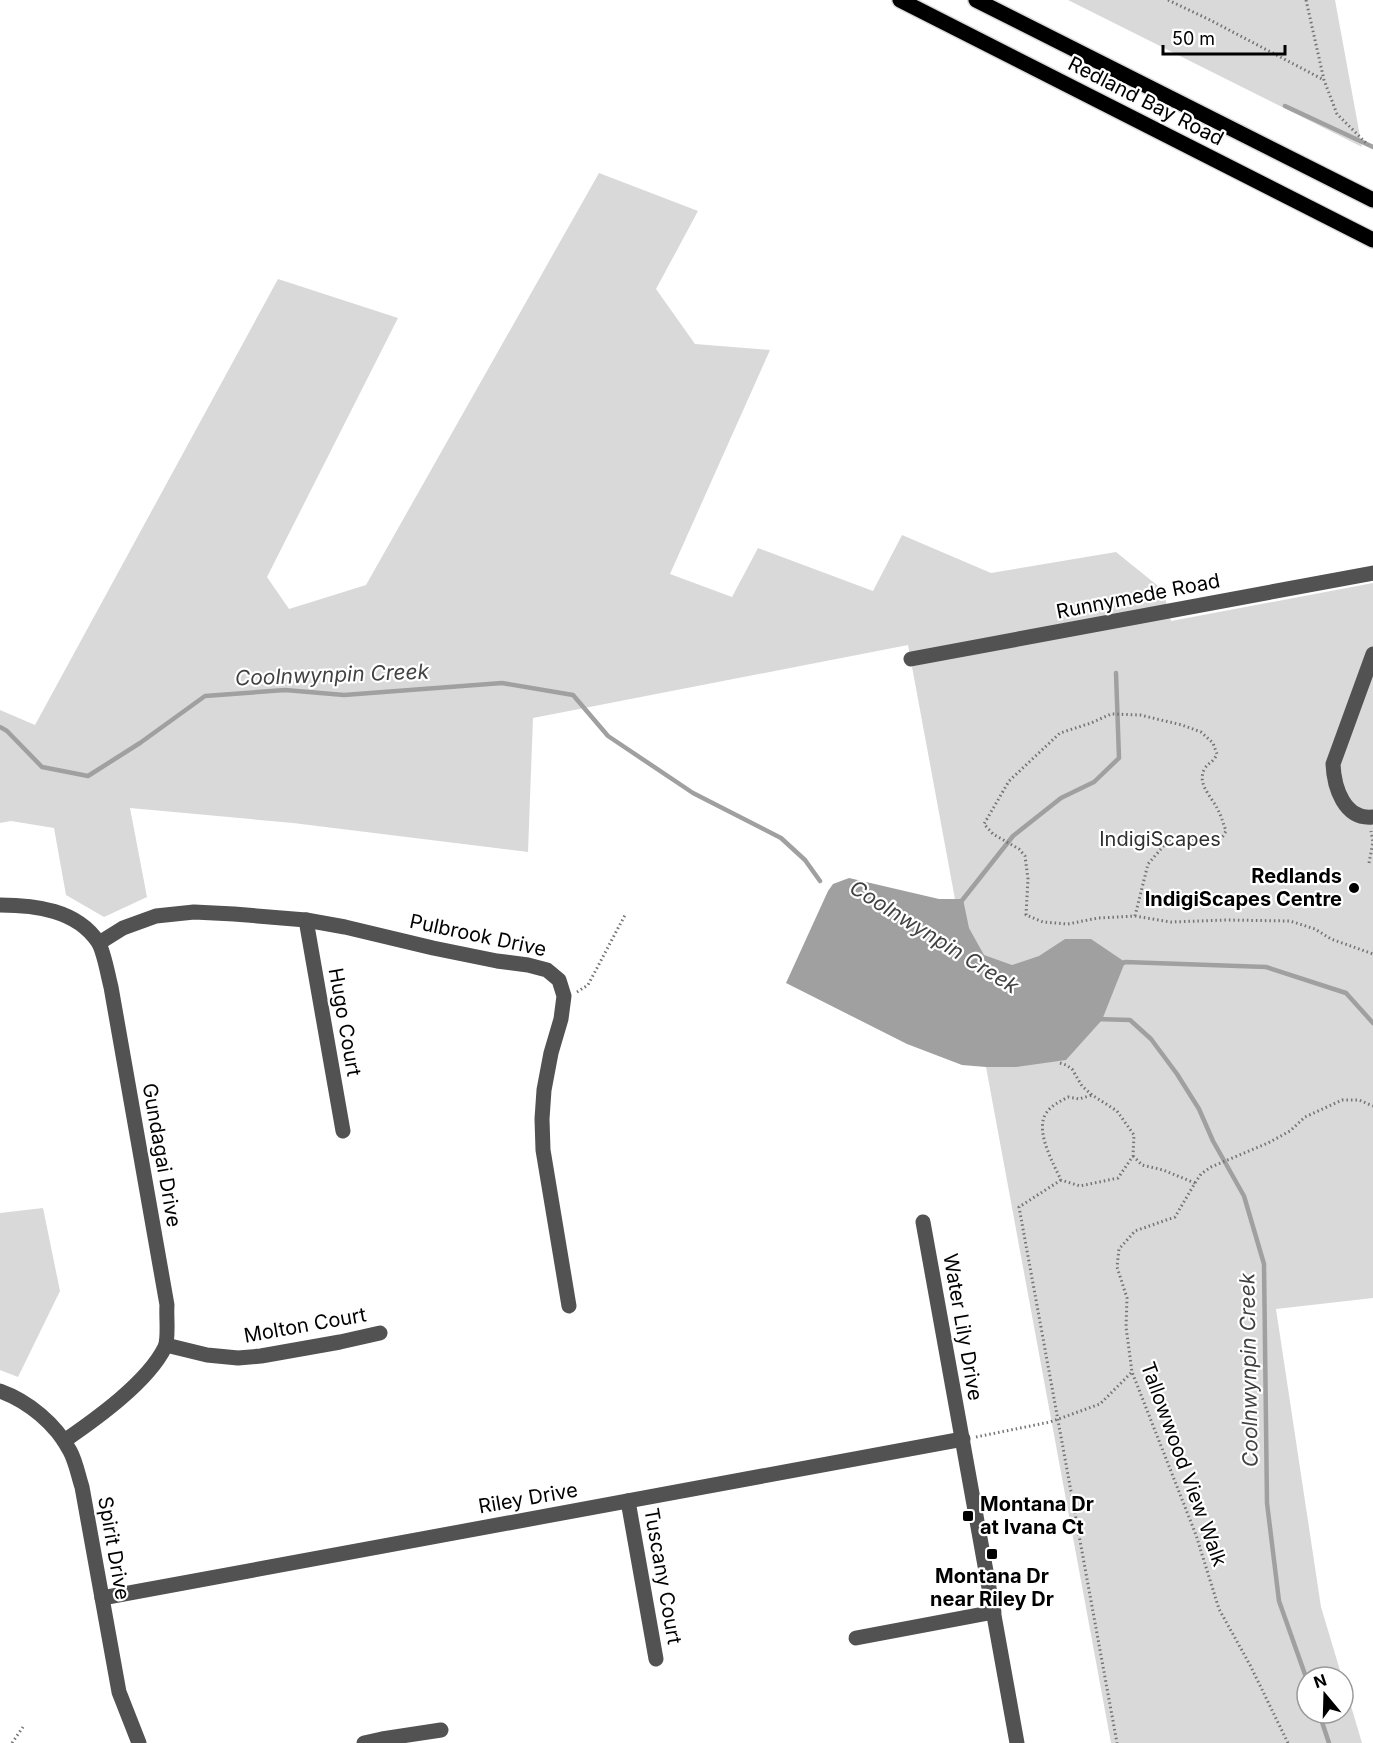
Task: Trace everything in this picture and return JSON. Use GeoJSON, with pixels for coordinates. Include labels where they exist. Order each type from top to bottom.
{"type":"FeatureCollection","features":[{"type":"Feature","properties":{"kind":"main road","name":"Redland Bay Road"},"geometry":{"type":"LineString","coordinates":[[900,0],[1373,240]]}},
{"type":"Feature","properties":{"kind":"main road","name":"Redland Bay Road"},"geometry":{"type":"LineString","coordinates":[[976,0],[1373,200]]}},
{"type":"Feature","properties":{"kind":"street","name":"Runnymede Road"},"geometry":{"type":"LineString","coordinates":[[911,659],[1373,573]]}},
{"type":"Feature","properties":{"kind":"street"},"geometry":{"type":"LineString","coordinates":[[1371,817],[1352,813],[1344,803],[1338,793],[1333,764],[1373,654]]}},
{"type":"Feature","properties":{"kind":"street"},"geometry":{"type":"LineString","coordinates":[[0,905],[26,905],[59,913],[83,926],[99,943]]}},
{"type":"Feature","properties":{"kind":"street","name":"Pulbrook Drive"},"geometry":{"type":"LineString","coordinates":[[99,943],[123,928],[156,916],[194,912],[306,920],[497,961],[528,964],[547,970],[559,980],[564,996]]}},
{"type":"Feature","properties":{"kind":"street","name":"Hugo Court"},"geometry":{"type":"LineString","coordinates":[[306,920],[343,1131]]}},
{"type":"Feature","properties":{"kind":"street","name":"Gundagai Drive"},"geometry":{"type":"LineString","coordinates":[[99,943],[111,987],[167,1305],[166,1345]]}},
{"type":"Feature","properties":{"kind":"street"},"geometry":{"type":"LineString","coordinates":[[564,996],[561,1019],[551,1053],[542,1119],[543,1150],[569,1306]]}},
{"type":"Feature","properties":{"kind":"street","name":"Water Lily Drive"},"geometry":{"type":"LineString","coordinates":[[923,1222],[969,1438],[994,1612],[1017,1743]]}},
{"type":"Feature","properties":{"kind":"street","name":"Molton Court"},"geometry":{"type":"LineString","coordinates":[[166,1345],[207,1355],[238,1358],[261,1356],[380,1333]]}},
{"type":"Feature","properties":{"kind":"street"},"geometry":{"type":"LineString","coordinates":[[64,1441],[89,1424],[141,1379],[166,1345]]}},
{"type":"Feature","properties":{"kind":"street","name":"Spirit Drive"},"geometry":{"type":"LineString","coordinates":[[0,1391],[35,1410],[48,1422],[64,1441],[76,1465],[82,1487],[119,1692],[139,1743]]}},
{"type":"Feature","properties":{"kind":"street","name":"Riley Drive"},"geometry":{"type":"LineString","coordinates":[[102,1598],[969,1438]]}},
{"type":"Feature","properties":{"kind":"street","name":"Tuscany Court"},"geometry":{"type":"LineString","coordinates":[[628,1501],[656,1659]]}},
{"type":"Feature","properties":{"kind":"street"},"geometry":{"type":"LineString","coordinates":[[856,1638],[994,1612]]}},
{"type":"Feature","properties":{"kind":"street"},"geometry":{"type":"LineString","coordinates":[[364,1743],[382,1738],[441,1730]]}},
{"type":"Feature","properties":{"kind":"path"},"geometry":{"type":"LineString","coordinates":[[1168,0],[1324,80]]}},
{"type":"Feature","properties":{"kind":"path"},"geometry":{"type":"LineString","coordinates":[[1306,0],[1324,80],[1337,114],[1368,145]]}},
{"type":"Feature","properties":{"kind":"path"},"geometry":{"type":"LineString","coordinates":[[1135,916],[1148,864],[1167,842],[1186,838],[1217,840],[1226,831],[1218,809],[1204,789],[1203,776],[1206,767],[1214,761],[1217,754],[1213,743],[1201,732],[1182,725],[1140,716],[1111,714],[1060,734],[1009,781],[984,824],[993,834],[1019,849],[1025,856],[1028,879],[1026,915],[1043,922],[1068,924],[1098,918],[1135,916],[1171,922],[1290,921],[1315,929],[1331,939],[1373,954]]}},
{"type":"Feature","properties":{"kind":"path"},"geometry":{"type":"LineString","coordinates":[[1369,863],[1373,843],[1371,817]]}},
{"type":"Feature","properties":{"kind":"path"},"geometry":{"type":"LineString","coordinates":[[564,996],[580,991],[588,985],[625,915]]}},
{"type":"Feature","properties":{"kind":"path"},"geometry":{"type":"LineString","coordinates":[[1060,1064],[1072,1069],[1092,1095],[1117,1111],[1134,1136],[1133,1156],[1118,1178],[1080,1186],[1061,1180],[1042,1135],[1044,1116],[1054,1104],[1068,1097],[1079,1100],[1092,1095]]}},
{"type":"Feature","properties":{"kind":"path","name":"Tallowwood View Walk"},"geometry":{"type":"LineString","coordinates":[[1288,1743],[1219,1608],[1196,1535],[1132,1372],[1126,1327],[1128,1298],[1117,1267],[1119,1249],[1135,1231],[1175,1217],[1201,1174],[1211,1167],[1268,1143],[1290,1131],[1305,1117],[1342,1100],[1359,1100],[1373,1106]]}},
{"type":"Feature","properties":{"kind":"path"},"geometry":{"type":"LineString","coordinates":[[1133,1156],[1143,1165],[1163,1170],[1195,1183]]}},
{"type":"Feature","properties":{"kind":"path"},"geometry":{"type":"LineString","coordinates":[[1061,1180],[1019,1207],[1117,1743]]}},
{"type":"Feature","properties":{"kind":"path"},"geometry":{"type":"LineString","coordinates":[[969,1438],[1058,1419],[1100,1404],[1132,1372]]}},
{"type":"Feature","properties":{"kind":"path"},"geometry":{"type":"LineString","coordinates":[[12,1743],[22,1727]]}},
{"type":"Feature","properties":{"kind":"green space"},"geometry":{"type":"Polygon","coordinates":[[[1068,0],[1335,0],[1362,147],[1068,0]]]}},
{"type":"Feature","properties":{"kind":"green space","name":"IndigiScapes"},"geometry":{"type":"Polygon","coordinates":[[[599,173],[698,211],[656,289],[695,344],[770,350],[670,574],[732,597],[758,548],[873,591],[902,535],[991,573],[1116,552],[1163,590],[1171,621],[1373,583],[1373,1298],[1276,1309],[1321,1607],[1338,1665],[1295,1665],[1295,1725],[1355,1725],[1355,1719],[1362,1743],[1111,1743],[908,645],[533,718],[528,852],[293,823],[130,808],[147,897],[104,917],[66,895],[54,828],[11,821],[0,823],[0,710],[35,725],[278,279],[398,318],[267,577],[289,609],[366,585],[599,173]]]}},
{"type":"Feature","properties":{"kind":"green space"},"geometry":{"type":"Polygon","coordinates":[[[43,1208],[60,1291],[18,1377],[0,1370],[0,1213],[43,1208]]]}},
{"type":"Feature","properties":{"kind":"water"},"geometry":{"type":"Polygon","coordinates":[[[849,878],[939,899],[963,899],[969,928],[984,955],[1012,965],[1039,956],[1065,939],[1091,939],[1125,962],[1102,1020],[1066,1060],[1016,1067],[962,1065],[907,1044],[786,983],[828,891],[833,884],[849,878]]]}},
{"type":"Feature","properties":{"kind":"waterway"},"geometry":{"type":"LineString","coordinates":[[1285,106],[1373,147]]}},
{"type":"Feature","properties":{"kind":"waterway"},"geometry":{"type":"LineString","coordinates":[[960,903],[1013,836],[1061,798],[1094,782],[1119,758],[1116,673]]}},
{"type":"Feature","properties":{"kind":"waterway","name":"Coolnwynpin Creek"},"geometry":{"type":"LineString","coordinates":[[0,727],[7,731],[42,767],[88,776],[140,743],[205,696],[285,690],[344,695],[502,683],[573,695],[608,736],[693,793],[781,838],[805,860],[820,881]]}},
{"type":"Feature","properties":{"kind":"waterway","name":"Coolnwynpin Creek"},"geometry":{"type":"LineString","coordinates":[[1120,965],[1125,962],[1266,967],[1346,993],[1373,1023]]}},
{"type":"Feature","properties":{"kind":"waterway","name":"Coolnwynpin Creek"},"geometry":{"type":"LineString","coordinates":[[1096,1019],[1130,1020],[1151,1039],[1199,1109],[1213,1141],[1244,1196],[1264,1264],[1267,1503],[1279,1601],[1302,1665]]}},
{"type":"Feature","properties":{"kind":"waterway","name":"Coolnwynpin Creek"},"geometry":{"type":"LineString","coordinates":[[1323,1725],[1329,1743]]}},
{"type":"Feature","properties":{"kind":"place","name":"Redlands IndigiScapes Centre"},"geometry":{"type":"Point","coordinates":[1354,888]}},
{"type":"Feature","properties":{"kind":"place","name":"Montana Dr at Ivana Ct"},"geometry":{"type":"Point","coordinates":[968,1516]}},
{"type":"Feature","properties":{"kind":"place","name":"Montana Dr near Riley Dr"},"geometry":{"type":"Point","coordinates":[992,1554]}}]}
